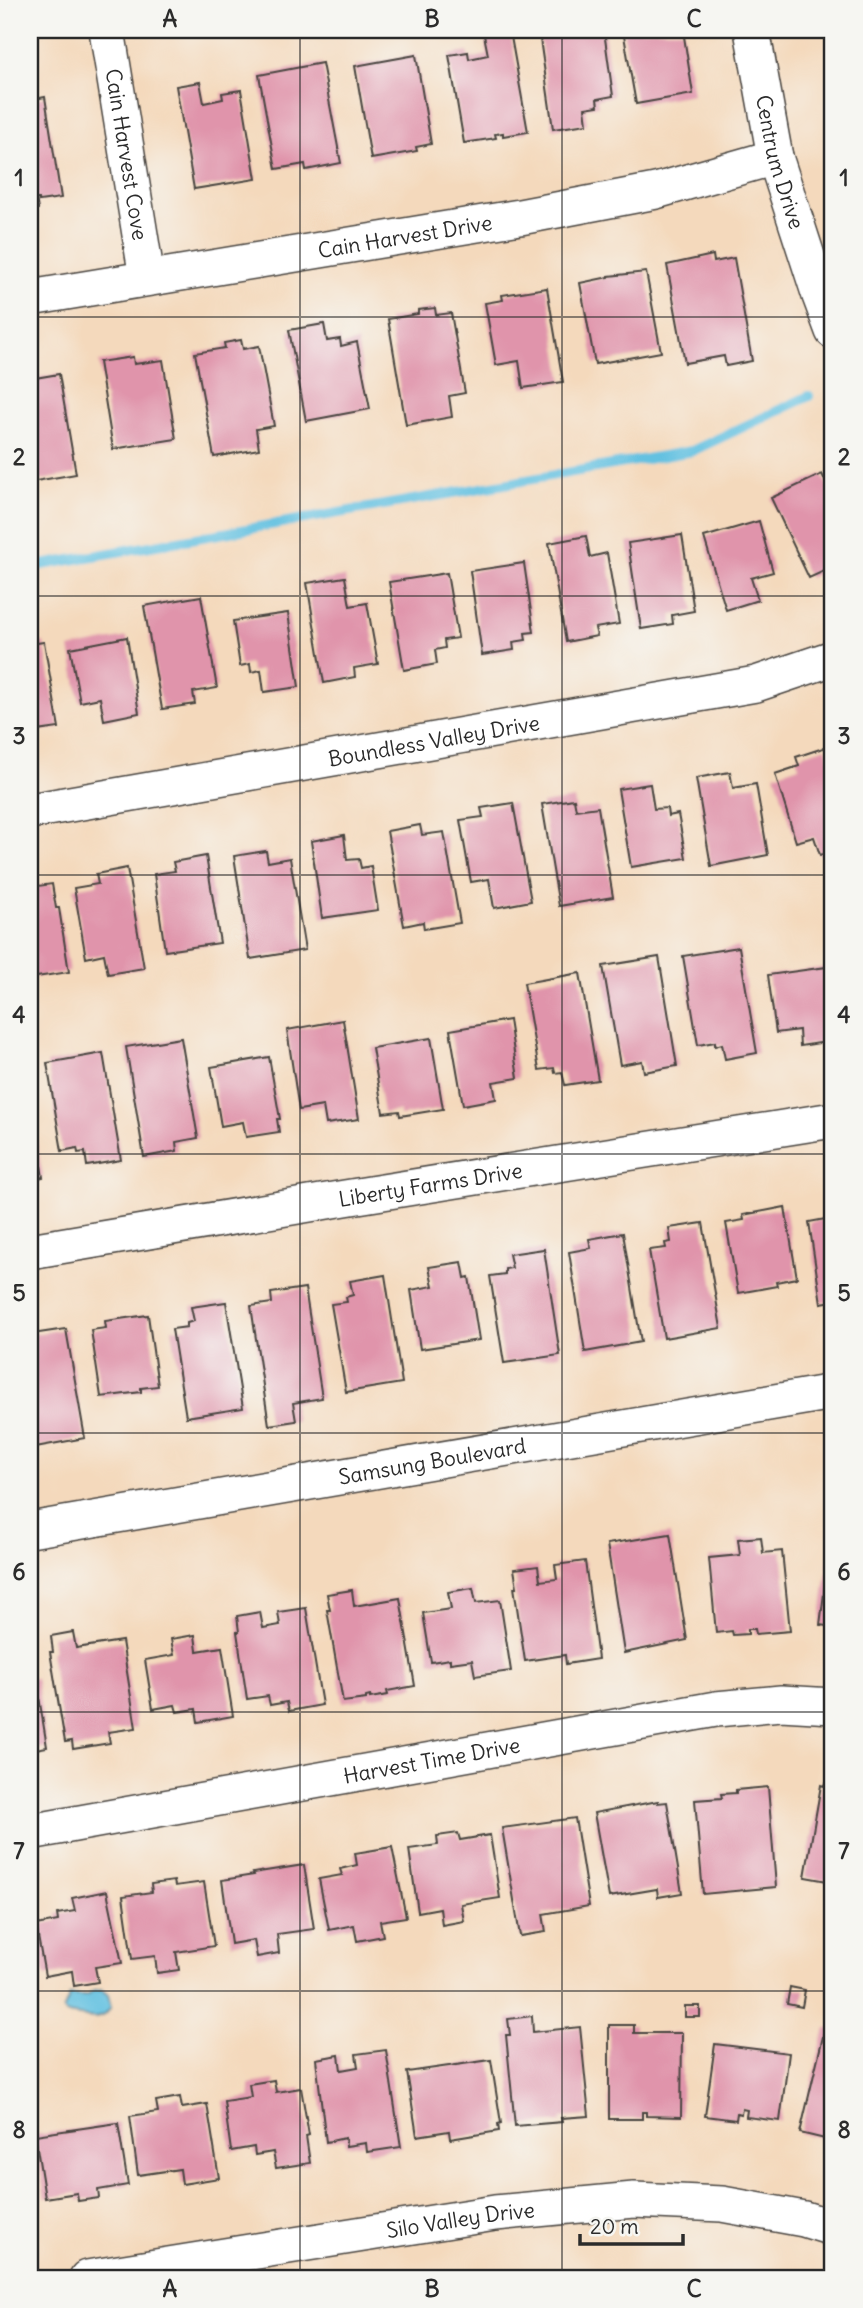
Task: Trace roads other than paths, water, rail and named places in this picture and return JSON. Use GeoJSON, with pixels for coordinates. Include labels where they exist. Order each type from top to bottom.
{"type":"FeatureCollection","features":[{"type":"Feature","properties":{"kind":"street","name":"Cain Harvest Cove"},"geometry":{"type":"LineString","coordinates":[[107,30],[147,278]]}},
{"type":"Feature","properties":{"kind":"street","name":"Centrum Drive"},"geometry":{"type":"LineString","coordinates":[[752,30],[775,157],[833,331]]}},
{"type":"Feature","properties":{"kind":"street","name":"Cain Harvest Drive"},"geometry":{"type":"LineString","coordinates":[[30,298],[520,217],[656,191],[775,157]]}},
{"type":"Feature","properties":{"kind":"street","name":"Boundless Valley Drive"},"geometry":{"type":"LineString","coordinates":[[30,811],[756,684],[833,658]]}},
{"type":"Feature","properties":{"kind":"street","name":"Liberty Farms Drive"},"geometry":{"type":"LineString","coordinates":[[30,1251],[358,1195],[833,1120]]}},
{"type":"Feature","properties":{"kind":"street","name":"Samsung Boulevard"},"geometry":{"type":"LineString","coordinates":[[30,1530],[833,1392]]}},
{"type":"Feature","properties":{"kind":"street","name":"Harvest Time Drive"},"geometry":{"type":"LineString","coordinates":[[30,1832],[716,1709],[781,1703],[833,1706]]}},
{"type":"Feature","properties":{"kind":"street","name":"Silo Valley Drive"},"geometry":{"type":"LineString","coordinates":[[87,2278],[495,2213],[634,2200],[722,2204],[833,2228]]}},
{"type":"Feature","properties":{"kind":"water"},"geometry":{"type":"Polygon","coordinates":[[[102,1990],[108,1995],[111,2007],[101,2017],[63,2011],[70,1995],[86,1996],[102,1990]]]}},
{"type":"Feature","properties":{"kind":"waterway"},"geometry":{"type":"LineString","coordinates":[[30,567],[692,451],[809,396]]}}]}
